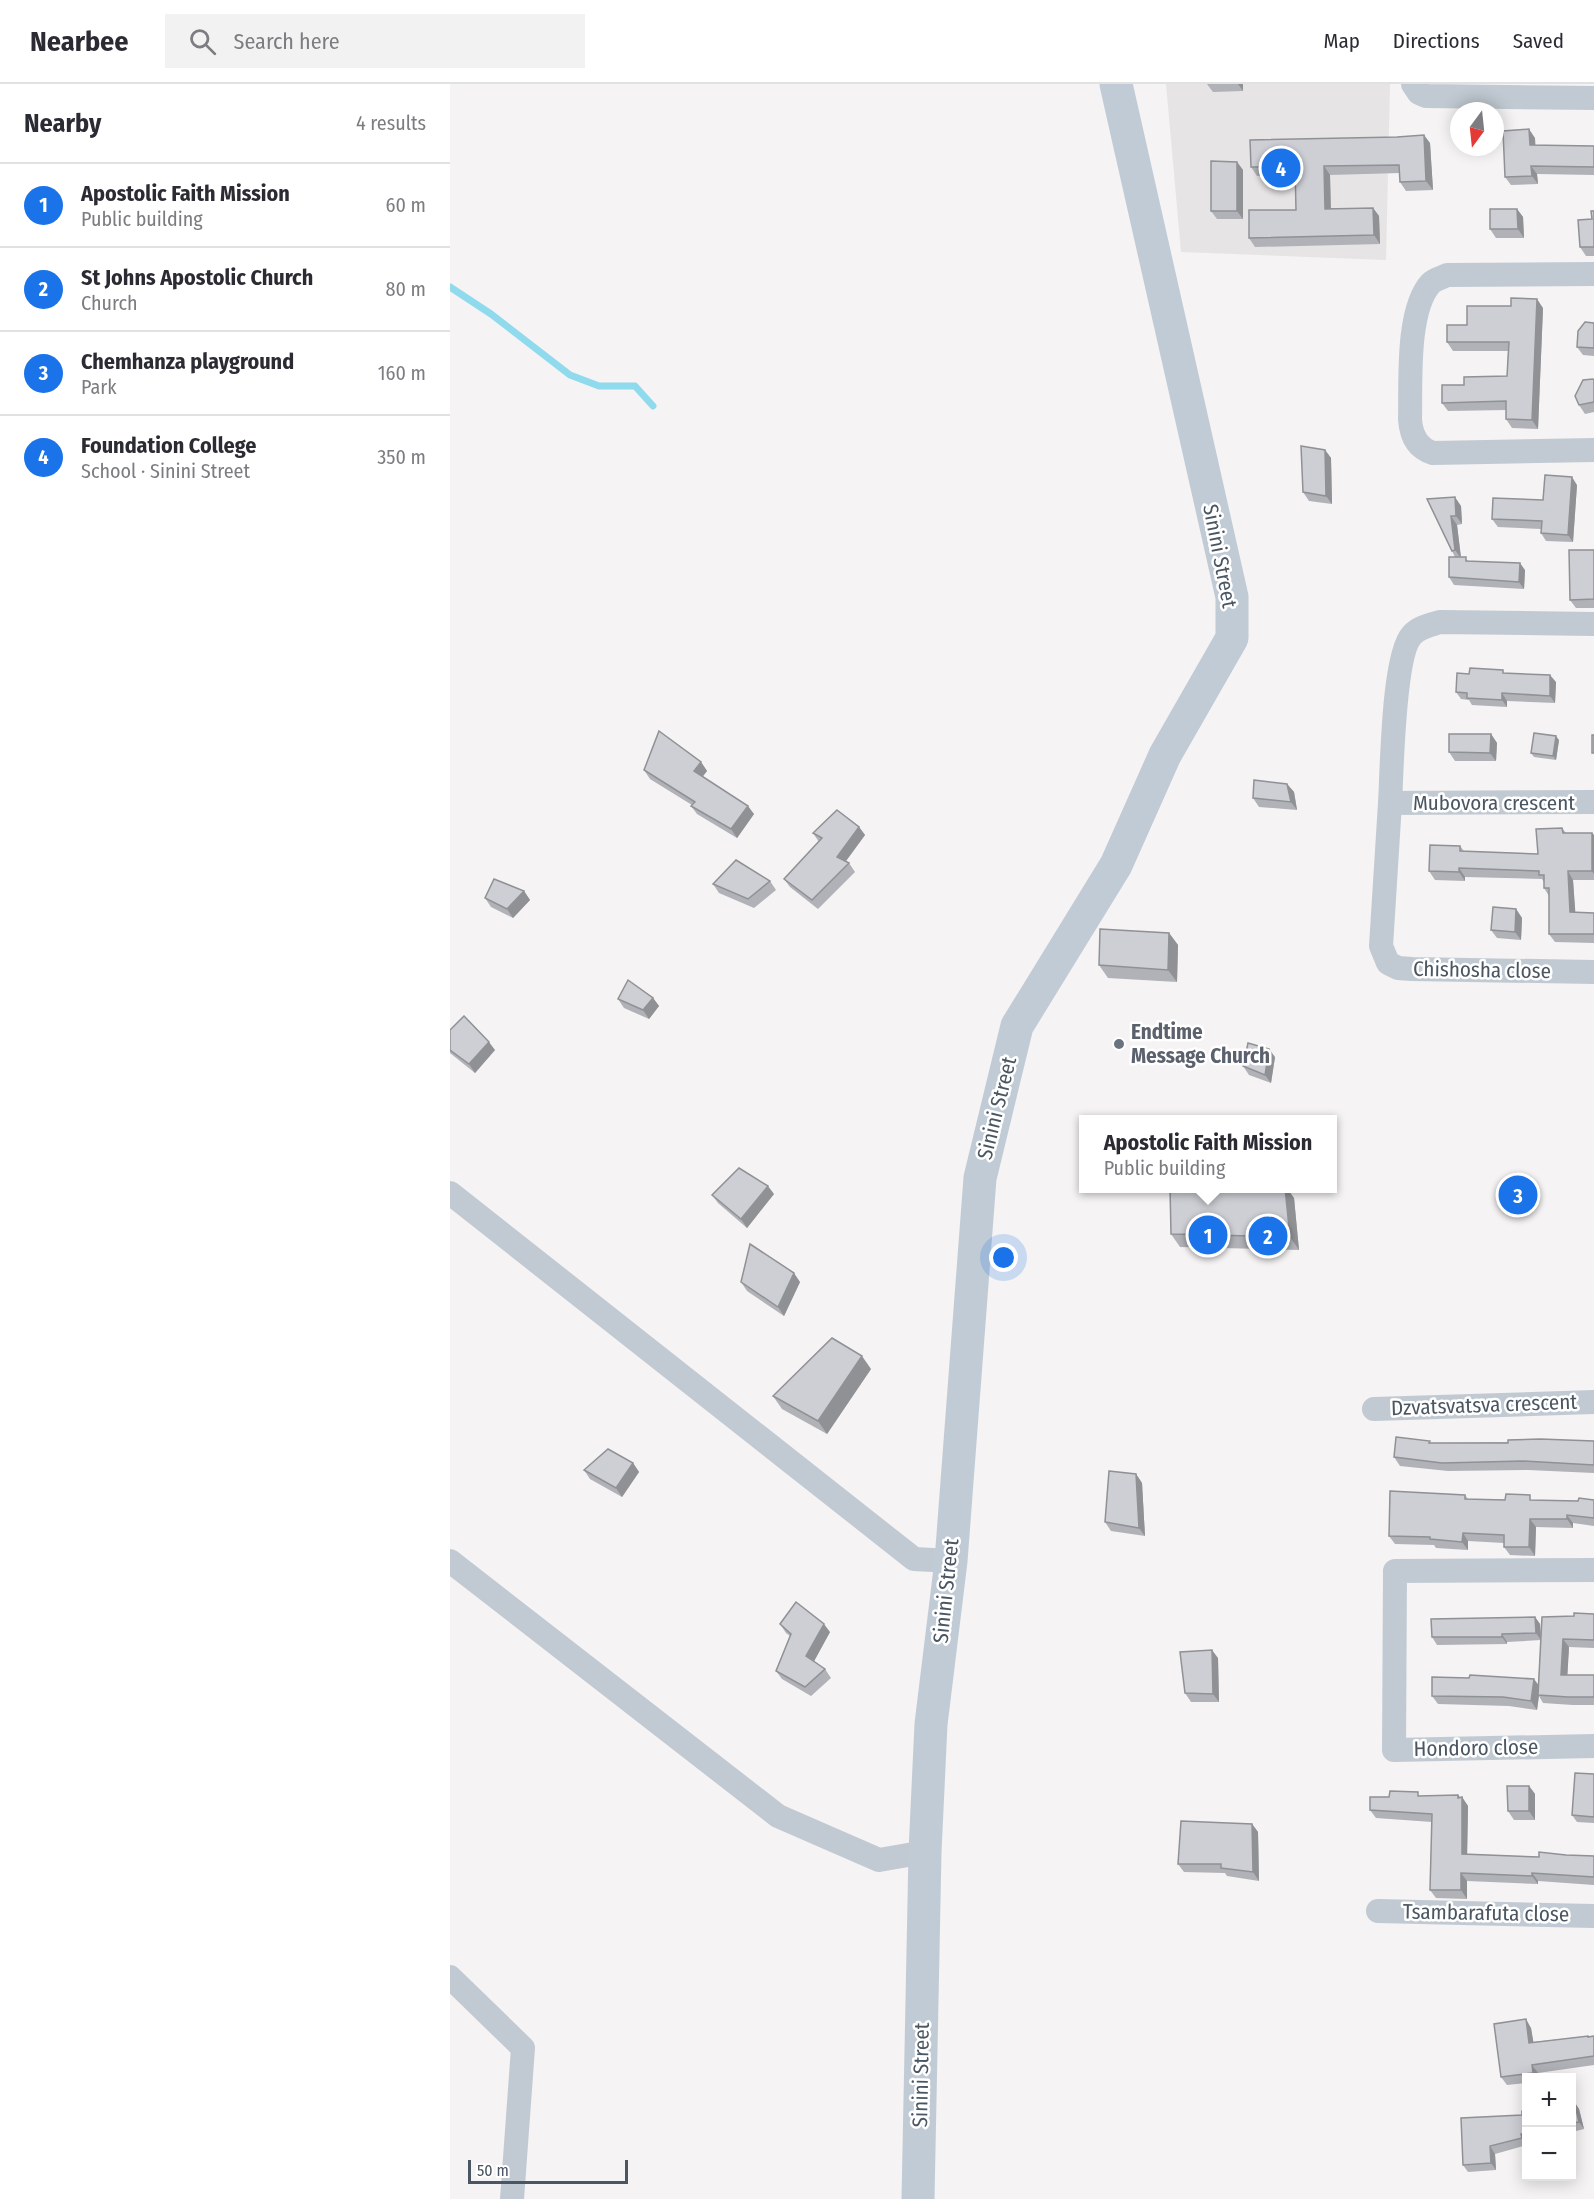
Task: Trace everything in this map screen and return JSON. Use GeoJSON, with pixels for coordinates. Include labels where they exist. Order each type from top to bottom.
{"type":"FeatureCollection","features":[{"type":"Feature","properties":{"kind":"street","name":"Sinini Street"},"geometry":{"type":"LineString","coordinates":[[918,2199],[925,1852],[931,1724],[951,1561],[980,1178],[1017,1026],[1116,866],[1165,755],[1232,638],[1232,597],[1116,84]]}},
{"type":"Feature","properties":{"kind":"street"},"geometry":{"type":"LineString","coordinates":[[1413,84],[1419,93],[1426,96],[1594,98]]}},
{"type":"Feature","properties":{"kind":"street"},"geometry":{"type":"LineString","coordinates":[[1594,274],[1448,276],[1433,281],[1417,308],[1413,334],[1410,420],[1411,432],[1417,442],[1425,450],[1433,453],[1594,450]]}},
{"type":"Feature","properties":{"kind":"street","name":"Mubovora crescent"},"geometry":{"type":"LineString","coordinates":[[1594,624],[1440,622],[1421,628],[1410,637],[1397,686],[1390,803],[1594,802]]}},
{"type":"Feature","properties":{"kind":"street","name":"Chishosha close"},"geometry":{"type":"LineString","coordinates":[[1390,803],[1381,946],[1388,963],[1398,968],[1412,969],[1594,972]]}},
{"type":"Feature","properties":{"kind":"street"},"geometry":{"type":"LineString","coordinates":[[450,1193],[914,1558],[951,1561]]}},
{"type":"Feature","properties":{"kind":"street","name":"Dzvatsvatsva crescent"},"geometry":{"type":"LineString","coordinates":[[1374,1408],[1594,1402]]}},
{"type":"Feature","properties":{"kind":"street"},"geometry":{"type":"LineString","coordinates":[[450,1561],[777,1816],[879,1860],[925,1852]]}},
{"type":"Feature","properties":{"kind":"street","name":"Hondoro close"},"geometry":{"type":"LineString","coordinates":[[1594,1570],[1395,1571],[1394,1750],[1594,1746]]}},
{"type":"Feature","properties":{"kind":"street","name":"Tsambarafuta close"},"geometry":{"type":"LineString","coordinates":[[1378,1911],[1594,1916]]}},
{"type":"Feature","properties":{"kind":"street"},"geometry":{"type":"LineString","coordinates":[[450,1977],[523,2048],[512,2199]]}},
{"type":"Feature","properties":{"kind":"shaded area"},"geometry":{"type":"Polygon","coordinates":[[[1166,84],[1390,84],[1386,260],[1181,252],[1166,84]]]}},
{"type":"Feature","properties":{"kind":"building"},"geometry":{"type":"Polygon","coordinates":[[[1529,129],[1530,145],[1594,146],[1594,167],[1531,166],[1532,176],[1505,177],[1504,131],[1529,129]]]}},
{"type":"Feature","properties":{"kind":"building"},"geometry":{"type":"Polygon","coordinates":[[[1424,135],[1426,181],[1400,182],[1399,165],[1324,166],[1325,209],[1373,208],[1374,235],[1249,238],[1249,210],[1296,210],[1295,167],[1251,167],[1250,140],[1424,135]]]}},
{"type":"Feature","properties":{"kind":"building"},"geometry":{"type":"Polygon","coordinates":[[[1211,161],[1237,162],[1237,211],[1211,211],[1211,161]]]}},
{"type":"Feature","properties":{"kind":"building"},"geometry":{"type":"Polygon","coordinates":[[[1490,209],[1517,209],[1518,229],[1490,229],[1490,209]]]}},
{"type":"Feature","properties":{"kind":"building"},"geometry":{"type":"Polygon","coordinates":[[[1591,211],[1594,211],[1594,247],[1580,247],[1578,220],[1592,219],[1591,211]]]}},
{"type":"Feature","properties":{"kind":"building"},"geometry":{"type":"Polygon","coordinates":[[[1511,298],[1537,299],[1532,420],[1506,419],[1506,401],[1442,403],[1442,385],[1464,385],[1464,377],[1507,376],[1509,342],[1447,342],[1447,325],[1467,325],[1467,306],[1511,306],[1511,298]]]}},
{"type":"Feature","properties":{"kind":"building"},"geometry":{"type":"Polygon","coordinates":[[[1585,322],[1594,323],[1594,348],[1577,347],[1578,331],[1585,322]]]}},
{"type":"Feature","properties":{"kind":"building"},"geometry":{"type":"Polygon","coordinates":[[[1593,379],[1594,402],[1579,405],[1575,396],[1583,380],[1593,379]]]}},
{"type":"Feature","properties":{"kind":"building"},"geometry":{"type":"Polygon","coordinates":[[[1301,446],[1325,450],[1326,496],[1303,492],[1301,446]]]}},
{"type":"Feature","properties":{"kind":"building"},"geometry":{"type":"Polygon","coordinates":[[[1545,475],[1572,477],[1568,535],[1541,533],[1542,521],[1492,519],[1493,498],[1543,500],[1545,475]]]}},
{"type":"Feature","properties":{"kind":"building"},"geometry":{"type":"Polygon","coordinates":[[[1455,497],[1456,516],[1451,516],[1455,550],[1452,551],[1427,499],[1455,497]]]}},
{"type":"Feature","properties":{"kind":"building"},"geometry":{"type":"Polygon","coordinates":[[[1569,550],[1594,550],[1594,599],[1570,600],[1569,550]]]}},
{"type":"Feature","properties":{"kind":"building"},"geometry":{"type":"Polygon","coordinates":[[[1449,557],[1466,557],[1466,561],[1520,563],[1519,582],[1449,577],[1449,557]]]}},
{"type":"Feature","properties":{"kind":"building"},"geometry":{"type":"Polygon","coordinates":[[[1470,668],[1503,670],[1503,673],[1550,675],[1550,696],[1502,693],[1502,700],[1467,698],[1467,693],[1456,692],[1457,673],[1469,674],[1470,668]]]}},
{"type":"Feature","properties":{"kind":"building"},"geometry":{"type":"Polygon","coordinates":[[[659,731],[701,762],[694,771],[748,806],[731,829],[691,806],[695,802],[644,770],[659,731]]]}},
{"type":"Feature","properties":{"kind":"building"},"geometry":{"type":"Polygon","coordinates":[[[1534,733],[1556,736],[1553,756],[1531,753],[1534,733]]]}},
{"type":"Feature","properties":{"kind":"building"},"geometry":{"type":"Polygon","coordinates":[[[1449,734],[1491,734],[1490,753],[1449,752],[1449,734]]]}},
{"type":"Feature","properties":{"kind":"building"},"geometry":{"type":"Polygon","coordinates":[[[1592,735],[1594,735],[1594,753],[1592,753],[1592,735]]]}},
{"type":"Feature","properties":{"kind":"building"},"geometry":{"type":"Polygon","coordinates":[[[1254,780],[1287,784],[1291,802],[1253,798],[1254,780]]]}},
{"type":"Feature","properties":{"kind":"building"},"geometry":{"type":"Polygon","coordinates":[[[837,810],[859,827],[837,857],[849,863],[812,900],[784,879],[822,838],[813,833],[837,810]]]}},
{"type":"Feature","properties":{"kind":"building"},"geometry":{"type":"Polygon","coordinates":[[[1562,828],[1563,833],[1592,833],[1592,871],[1568,871],[1570,912],[1594,913],[1594,934],[1549,934],[1549,888],[1544,888],[1544,875],[1539,875],[1539,871],[1459,868],[1459,872],[1429,871],[1430,845],[1460,846],[1460,851],[1538,854],[1536,829],[1562,828]]]}},
{"type":"Feature","properties":{"kind":"building"},"geometry":{"type":"Polygon","coordinates":[[[736,860],[770,881],[748,899],[713,884],[736,860]]]}},
{"type":"Feature","properties":{"kind":"building"},"geometry":{"type":"Polygon","coordinates":[[[494,879],[524,891],[507,909],[485,898],[494,879]]]}},
{"type":"Feature","properties":{"kind":"building"},"geometry":{"type":"Polygon","coordinates":[[[1493,907],[1516,909],[1515,932],[1491,930],[1493,907]]]}},
{"type":"Feature","properties":{"kind":"building"},"geometry":{"type":"Polygon","coordinates":[[[1100,929],[1169,933],[1168,970],[1099,965],[1100,929]]]}},
{"type":"Feature","properties":{"kind":"building"},"geometry":{"type":"Polygon","coordinates":[[[628,980],[653,998],[643,1010],[618,999],[628,980]]]}},
{"type":"Feature","properties":{"kind":"building"},"geometry":{"type":"Polygon","coordinates":[[[464,1016],[489,1042],[469,1064],[450,1050],[450,1030],[464,1016]]]}},
{"type":"Feature","properties":{"kind":"building"},"geometry":{"type":"Polygon","coordinates":[[[1248,1043],[1269,1049],[1265,1075],[1243,1066],[1248,1043]]]}},
{"type":"Feature","properties":{"kind":"building"},"geometry":{"type":"Polygon","coordinates":[[[739,1168],[768,1186],[741,1219],[712,1195],[739,1168]]]}},
{"type":"Feature","properties":{"kind":"building"},"geometry":{"type":"Polygon","coordinates":[[[1170,1193],[1286,1193],[1290,1237],[1171,1234],[1170,1193]]]}},
{"type":"Feature","properties":{"kind":"building"},"geometry":{"type":"Polygon","coordinates":[[[750,1244],[794,1273],[778,1307],[741,1282],[750,1244]]]}},
{"type":"Feature","properties":{"kind":"building"},"geometry":{"type":"Polygon","coordinates":[[[832,1338],[862,1356],[818,1421],[773,1396],[832,1338]]]}},
{"type":"Feature","properties":{"kind":"building"},"geometry":{"type":"Polygon","coordinates":[[[1396,1437],[1430,1441],[1429,1443],[1508,1443],[1508,1440],[1540,1439],[1594,1441],[1594,1465],[1523,1461],[1442,1463],[1394,1457],[1396,1437]]]}},
{"type":"Feature","properties":{"kind":"building"},"geometry":{"type":"Polygon","coordinates":[[[608,1449],[633,1463],[616,1488],[584,1470],[608,1449]]]}},
{"type":"Feature","properties":{"kind":"building"},"geometry":{"type":"Polygon","coordinates":[[[1109,1471],[1136,1474],[1139,1528],[1105,1522],[1109,1471]]]}},
{"type":"Feature","properties":{"kind":"building"},"geometry":{"type":"Polygon","coordinates":[[[1390,1491],[1465,1495],[1465,1499],[1505,1500],[1506,1494],[1530,1495],[1530,1500],[1578,1501],[1579,1498],[1594,1500],[1594,1518],[1567,1515],[1567,1519],[1530,1519],[1529,1547],[1504,1547],[1504,1535],[1463,1533],[1462,1542],[1430,1539],[1430,1537],[1389,1536],[1390,1491]]]}},
{"type":"Feature","properties":{"kind":"building"},"geometry":{"type":"Polygon","coordinates":[[[796,1602],[824,1624],[806,1656],[825,1669],[805,1687],[776,1671],[791,1634],[780,1624],[796,1602]]]}},
{"type":"Feature","properties":{"kind":"building"},"geometry":{"type":"Polygon","coordinates":[[[1574,1613],[1594,1614],[1594,1640],[1563,1639],[1561,1675],[1594,1675],[1594,1697],[1538,1695],[1542,1617],[1574,1616],[1574,1613]]]}},
{"type":"Feature","properties":{"kind":"building"},"geometry":{"type":"Polygon","coordinates":[[[1535,1617],[1536,1633],[1502,1634],[1502,1637],[1432,1637],[1431,1619],[1535,1617]]]}},
{"type":"Feature","properties":{"kind":"building"},"geometry":{"type":"Polygon","coordinates":[[[1212,1650],[1213,1694],[1185,1693],[1180,1652],[1212,1650]]]}},
{"type":"Feature","properties":{"kind":"building"},"geometry":{"type":"Polygon","coordinates":[[[1470,1675],[1534,1679],[1531,1701],[1503,1697],[1432,1696],[1432,1677],[1469,1678],[1470,1675]]]}},
{"type":"Feature","properties":{"kind":"building"},"geometry":{"type":"Polygon","coordinates":[[[1575,1773],[1594,1774],[1594,1817],[1572,1815],[1575,1773]]]}},
{"type":"Feature","properties":{"kind":"building"},"geometry":{"type":"Polygon","coordinates":[[[1507,1786],[1529,1786],[1529,1811],[1508,1811],[1507,1786]]]}},
{"type":"Feature","properties":{"kind":"building"},"geometry":{"type":"Polygon","coordinates":[[[1390,1791],[1418,1792],[1418,1796],[1458,1795],[1458,1798],[1462,1797],[1462,1854],[1539,1857],[1539,1852],[1594,1856],[1594,1877],[1532,1873],[1532,1876],[1461,1873],[1461,1890],[1430,1890],[1432,1814],[1370,1810],[1370,1797],[1389,1797],[1390,1791]]]}},
{"type":"Feature","properties":{"kind":"building"},"geometry":{"type":"Polygon","coordinates":[[[1181,1821],[1252,1824],[1253,1872],[1221,1868],[1221,1864],[1178,1864],[1181,1821]]]}},
{"type":"Feature","properties":{"kind":"building"},"geometry":{"type":"Polygon","coordinates":[[[1526,2019],[1529,2043],[1594,2036],[1594,2056],[1532,2065],[1533,2073],[1501,2077],[1494,2024],[1526,2019]]]}},
{"type":"Feature","properties":{"kind":"building"},"geometry":{"type":"Polygon","coordinates":[[[1522,2115],[1522,2138],[1490,2146],[1491,2163],[1463,2165],[1461,2118],[1522,2115]]]}},
{"type":"Feature","properties":{"kind":"waterway"},"geometry":{"type":"LineString","coordinates":[[450,287],[491,314],[570,375],[599,386],[635,386],[653,406]]}},
{"type":"Feature","properties":{"kind":"place","name":"Foundation College"},"geometry":{"type":"Point","coordinates":[1281,168]}},
{"type":"Feature","properties":{"kind":"place","name":"Endtime Message Church"},"geometry":{"type":"Point","coordinates":[1119,1044]}},
{"type":"Feature","properties":{"kind":"place","name":"Chemhanza playground"},"geometry":{"type":"Point","coordinates":[1518,1195]}},
{"type":"Feature","properties":{"kind":"place","name":"Apostolic Faith Mission"},"geometry":{"type":"Point","coordinates":[1208,1235]}},
{"type":"Feature","properties":{"kind":"place","name":"St Johns Apostolic Church"},"geometry":{"type":"Point","coordinates":[1268,1236]}}]}
